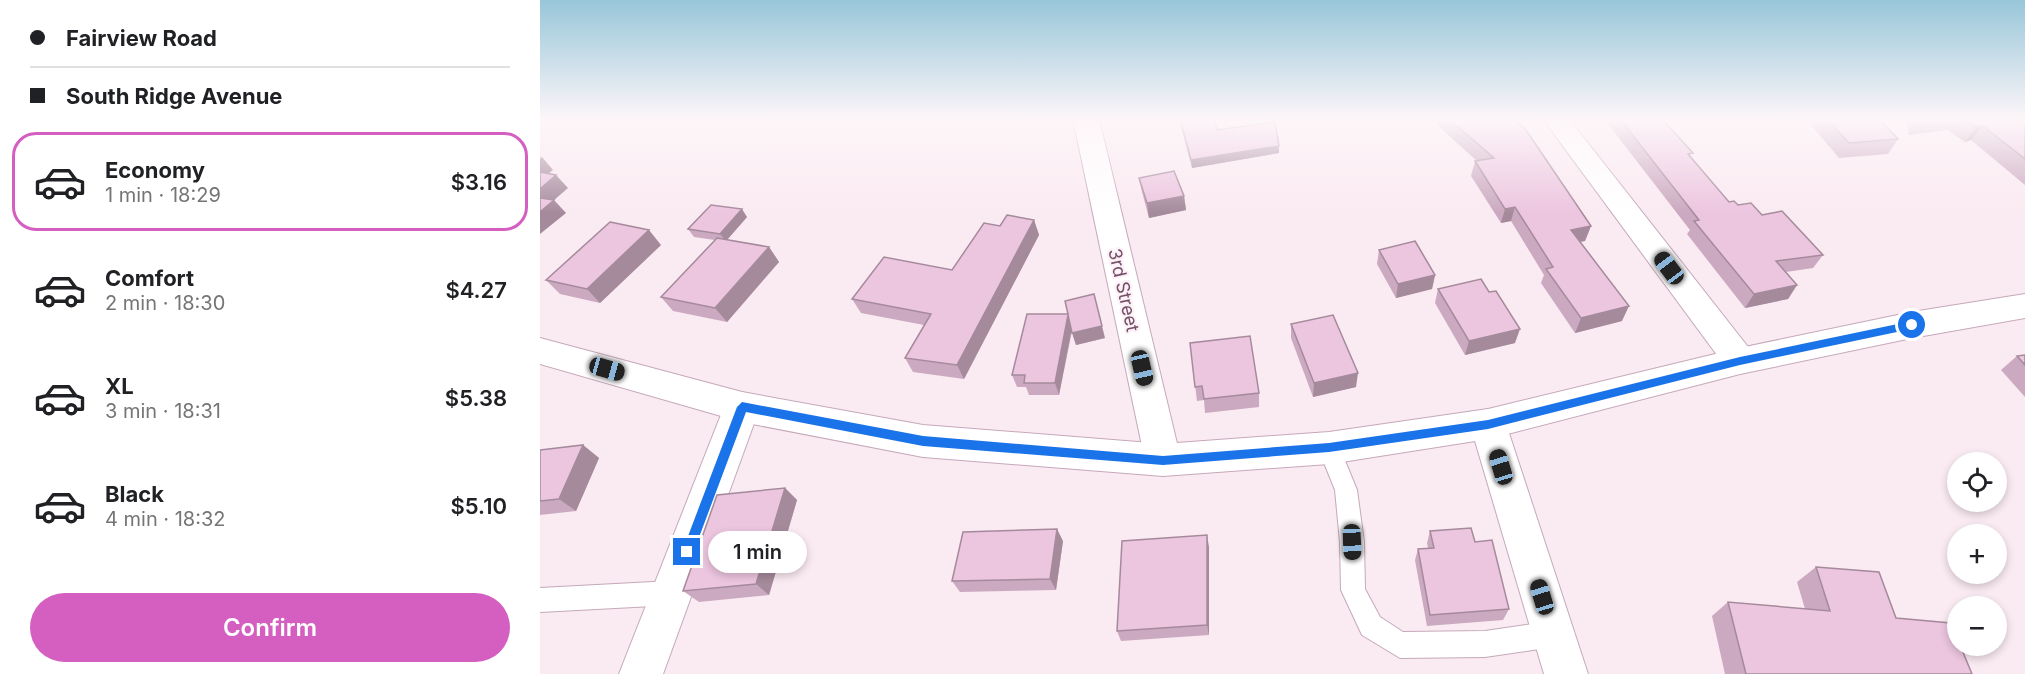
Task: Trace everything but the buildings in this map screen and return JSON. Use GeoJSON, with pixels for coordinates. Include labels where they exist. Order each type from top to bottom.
{"type":"FeatureCollection","features":[{"type":"Feature","properties":{"kind":"main road","name":"3rd Street"},"geometry":{"type":"LineString","coordinates":[[1093,150],[1163,460]]}},
{"type":"Feature","properties":{"kind":"main road"},"geometry":{"type":"LineString","coordinates":[[1580,150],[1740,361]]}},
{"type":"Feature","properties":{"kind":"main road"},"geometry":{"type":"LineString","coordinates":[[540,351],[742,407],[923,441],[1163,460],[1329,448],[1488,424],[1740,361],[1912,325],[2025,306]]}},
{"type":"Feature","properties":{"kind":"main road"},"geometry":{"type":"LineString","coordinates":[[641,674],[742,407]]}},
{"type":"Feature","properties":{"kind":"main road"},"geometry":{"type":"LineString","coordinates":[[1488,424],[1566,674]]}},
{"type":"Feature","properties":{"kind":"lane"},"geometry":{"type":"LineString","coordinates":[[1329,448],[1346,490],[1352,542],[1353,590],[1371,626],[1400,645],[1485,644],[1554,634]]}},
{"type":"Feature","properties":{"kind":"lane"},"geometry":{"type":"LineString","coordinates":[[540,600],[672,593]]}},
{"type":"Feature","properties":{"kind":"route"},"geometry":{"type":"LineString","coordinates":[[687,552],[742,407],[923,441],[1163,460],[1329,448],[1488,424],[1740,361],[1912,325]]}}]}
